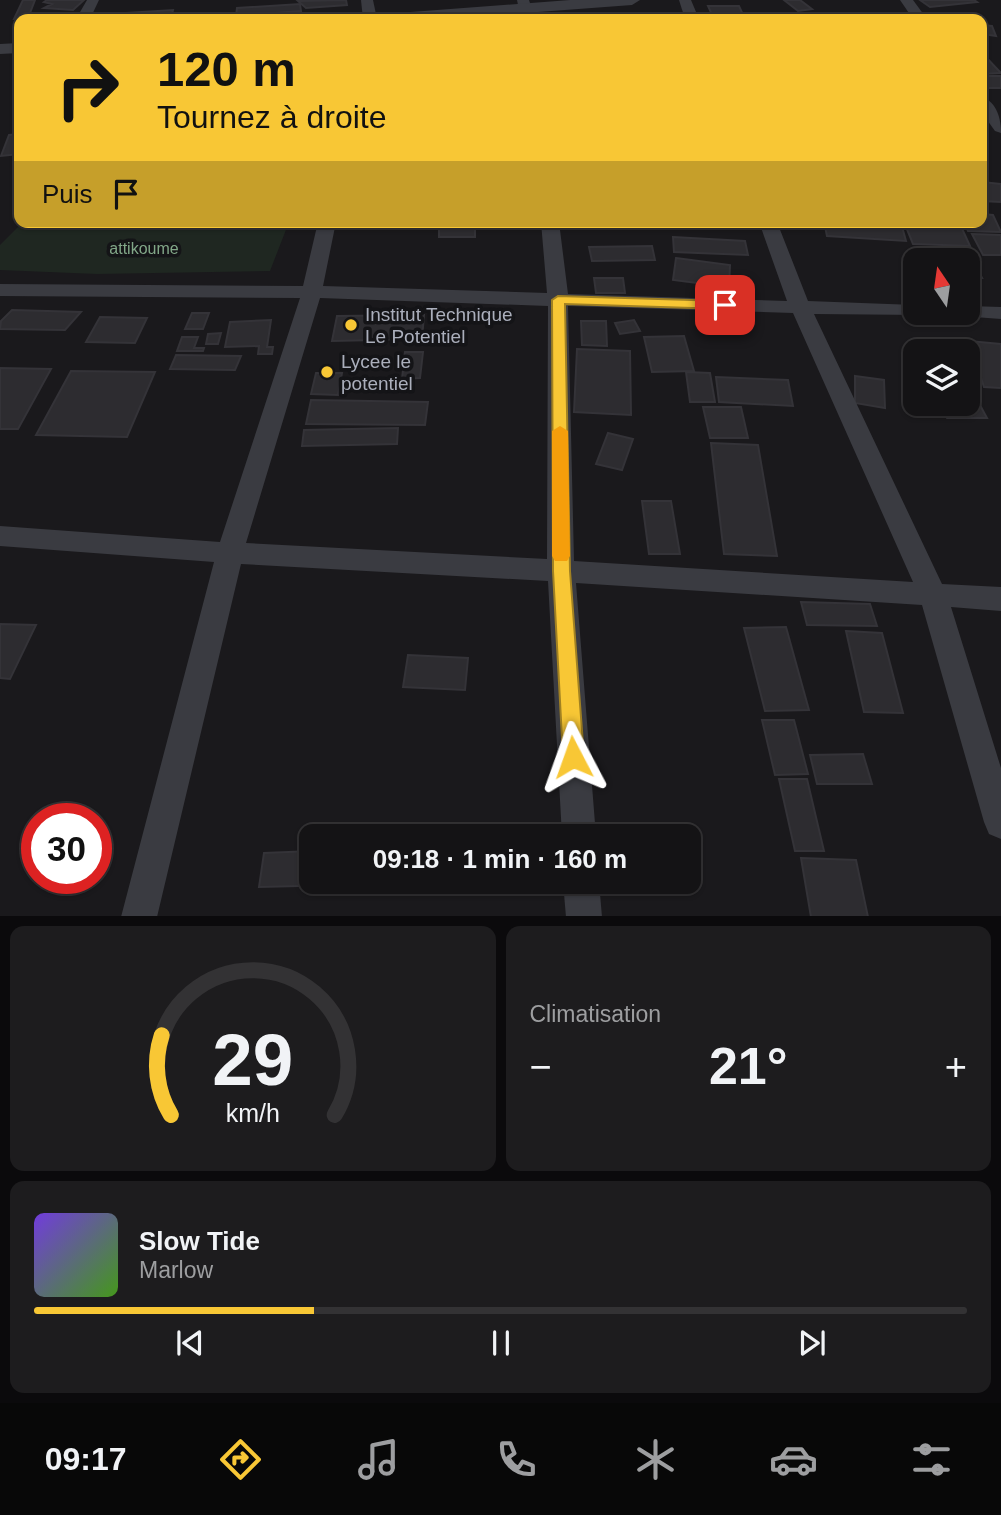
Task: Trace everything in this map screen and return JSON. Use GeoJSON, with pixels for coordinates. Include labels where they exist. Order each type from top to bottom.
{"type":"FeatureCollection","features":[{"type":"Feature","properties":{"kind":"street"},"geometry":{"type":"LineString","coordinates":[[455,14],[632,0]]}},
{"type":"Feature","properties":{"kind":"street"},"geometry":{"type":"LineString","coordinates":[[987,109],[1001,128]]}},
{"type":"Feature","properties":{"kind":"street"},"geometry":{"type":"LineString","coordinates":[[139,916],[230,553],[312,292],[326,228]]}},
{"type":"Feature","properties":{"kind":"street"},"geometry":{"type":"LineString","coordinates":[[551,228],[558,300],[561,571],[578,824]]}},
{"type":"Feature","properties":{"kind":"street"},"geometry":{"type":"LineString","coordinates":[[770,228],[800,307],[933,595],[1001,822]]}},
{"type":"Feature","properties":{"kind":"street"},"geometry":{"type":"LineString","coordinates":[[2,292],[312,292],[903,310]]}},
{"type":"Feature","properties":{"kind":"street"},"geometry":{"type":"LineString","coordinates":[[980,312],[1001,313]]}},
{"type":"Feature","properties":{"kind":"street"},"geometry":{"type":"LineString","coordinates":[[0,536],[230,553],[561,571],[1001,600]]}},
{"type":"Feature","properties":{"kind":"street"},"geometry":{"type":"LineString","coordinates":[[583,894],[584,916]]}},
{"type":"Feature","properties":{"kind":"green space","name":"attikoume"},"geometry":{"type":"Polygon","coordinates":[[[17,228],[287,228],[270,271],[97,274],[0,270],[0,245],[17,228]]]}},
{"type":"Feature","properties":{"kind":"building"},"geometry":{"type":"Polygon","coordinates":[[[23,0],[35,0],[30,14],[16,14],[23,0]]]}},
{"type":"Feature","properties":{"kind":"building"},"geometry":{"type":"Polygon","coordinates":[[[84,0],[73,10],[44,8],[52,4],[44,2],[84,0]]]}},
{"type":"Feature","properties":{"kind":"building"},"geometry":{"type":"Polygon","coordinates":[[[346,0],[347,5],[306,8],[298,1],[346,0]]]}},
{"type":"Feature","properties":{"kind":"building"},"geometry":{"type":"Polygon","coordinates":[[[784,0],[800,0],[812,9],[798,11],[784,0]]]}},
{"type":"Feature","properties":{"kind":"building"},"geometry":{"type":"Polygon","coordinates":[[[920,0],[974,0],[977,2],[930,7],[920,0]]]}},
{"type":"Feature","properties":{"kind":"building"},"geometry":{"type":"Polygon","coordinates":[[[300,4],[301,11],[236,14],[237,8],[300,4]]]}},
{"type":"Feature","properties":{"kind":"building"},"geometry":{"type":"Polygon","coordinates":[[[708,6],[739,6],[743,14],[712,14],[708,6]]]}},
{"type":"Feature","properties":{"kind":"building"},"geometry":{"type":"Polygon","coordinates":[[[173,10],[172,14],[110,14],[173,10]]]}},
{"type":"Feature","properties":{"kind":"building"},"geometry":{"type":"Polygon","coordinates":[[[987,26],[992,26],[996,36],[987,35],[987,26]]]}},
{"type":"Feature","properties":{"kind":"building"},"geometry":{"type":"Polygon","coordinates":[[[987,58],[1001,73],[987,74],[987,58]]]}},
{"type":"Feature","properties":{"kind":"building"},"geometry":{"type":"Polygon","coordinates":[[[987,76],[1001,76],[1001,88],[987,88],[987,76]]]}},
{"type":"Feature","properties":{"kind":"building"},"geometry":{"type":"Polygon","coordinates":[[[14,134],[14,155],[1,156],[9,135],[14,134]]]}},
{"type":"Feature","properties":{"kind":"building"},"geometry":{"type":"Polygon","coordinates":[[[987,183],[1001,184],[1001,202],[987,201],[987,183]]]}},
{"type":"Feature","properties":{"kind":"building"},"geometry":{"type":"Polygon","coordinates":[[[987,214],[993,215],[1001,232],[968,231],[967,228],[987,228],[987,214]]]}},
{"type":"Feature","properties":{"kind":"building"},"geometry":{"type":"Polygon","coordinates":[[[439,228],[475,228],[475,237],[439,237],[439,228]]]}},
{"type":"Feature","properties":{"kind":"building"},"geometry":{"type":"Polygon","coordinates":[[[825,228],[902,228],[906,241],[827,236],[825,228]]]}},
{"type":"Feature","properties":{"kind":"building"},"geometry":{"type":"Polygon","coordinates":[[[906,228],[962,228],[970,246],[913,244],[906,228]]]}},
{"type":"Feature","properties":{"kind":"building"},"geometry":{"type":"Polygon","coordinates":[[[972,234],[1001,235],[1001,255],[983,255],[972,234]]]}},
{"type":"Feature","properties":{"kind":"building"},"geometry":{"type":"Polygon","coordinates":[[[673,237],[745,241],[748,255],[674,252],[673,237]]]}},
{"type":"Feature","properties":{"kind":"building"},"geometry":{"type":"Polygon","coordinates":[[[652,246],[655,260],[592,261],[589,247],[652,246]]]}},
{"type":"Feature","properties":{"kind":"building"},"geometry":{"type":"Polygon","coordinates":[[[676,258],[730,265],[729,287],[673,280],[676,258]]]}},
{"type":"Feature","properties":{"kind":"building"},"geometry":{"type":"Polygon","coordinates":[[[594,278],[623,278],[625,293],[596,293],[594,278]]]}},
{"type":"Feature","properties":{"kind":"building"},"geometry":{"type":"Polygon","coordinates":[[[12,310],[81,312],[65,330],[0,329],[1,321],[12,310]]]}},
{"type":"Feature","properties":{"kind":"building"},"geometry":{"type":"Polygon","coordinates":[[[192,313],[209,313],[203,329],[185,329],[192,313]]]}},
{"type":"Feature","properties":{"kind":"building"},"geometry":{"type":"Polygon","coordinates":[[[424,315],[422,339],[332,341],[337,316],[424,315]]]}},
{"type":"Feature","properties":{"kind":"building"},"geometry":{"type":"Polygon","coordinates":[[[100,317],[147,318],[135,343],[86,342],[100,317]]]}},
{"type":"Feature","properties":{"kind":"building"},"geometry":{"type":"Polygon","coordinates":[[[271,320],[267,347],[273,347],[272,354],[258,354],[259,346],[225,347],[230,322],[271,320]]]}},
{"type":"Feature","properties":{"kind":"building"},"geometry":{"type":"Polygon","coordinates":[[[634,320],[640,331],[620,334],[615,323],[634,320]]]}},
{"type":"Feature","properties":{"kind":"building"},"geometry":{"type":"Polygon","coordinates":[[[581,321],[606,321],[607,346],[582,345],[581,321]]]}},
{"type":"Feature","properties":{"kind":"building"},"geometry":{"type":"Polygon","coordinates":[[[221,333],[218,344],[206,344],[208,334],[221,333]]]}},
{"type":"Feature","properties":{"kind":"building"},"geometry":{"type":"Polygon","coordinates":[[[684,336],[694,371],[652,372],[644,337],[684,336]]]}},
{"type":"Feature","properties":{"kind":"building"},"geometry":{"type":"Polygon","coordinates":[[[182,337],[198,337],[194,348],[204,348],[203,351],[177,351],[182,337]]]}},
{"type":"Feature","properties":{"kind":"building"},"geometry":{"type":"Polygon","coordinates":[[[980,342],[1001,344],[1001,388],[984,387],[980,375],[980,342]]]}},
{"type":"Feature","properties":{"kind":"building"},"geometry":{"type":"Polygon","coordinates":[[[577,349],[630,351],[631,415],[574,412],[577,349]]]}},
{"type":"Feature","properties":{"kind":"building"},"geometry":{"type":"Polygon","coordinates":[[[405,352],[423,352],[420,378],[402,379],[405,352]]]}},
{"type":"Feature","properties":{"kind":"building"},"geometry":{"type":"Polygon","coordinates":[[[176,355],[241,356],[235,370],[170,369],[176,355]]]}},
{"type":"Feature","properties":{"kind":"building"},"geometry":{"type":"Polygon","coordinates":[[[0,368],[51,369],[18,429],[0,429],[0,368]]]}},
{"type":"Feature","properties":{"kind":"building"},"geometry":{"type":"Polygon","coordinates":[[[71,371],[155,372],[127,437],[36,435],[71,371]]]}},
{"type":"Feature","properties":{"kind":"building"},"geometry":{"type":"Polygon","coordinates":[[[686,372],[710,373],[715,402],[690,402],[686,372]]]}},
{"type":"Feature","properties":{"kind":"building"},"geometry":{"type":"Polygon","coordinates":[[[316,373],[342,373],[338,395],[311,394],[316,373]]]}},
{"type":"Feature","properties":{"kind":"building"},"geometry":{"type":"Polygon","coordinates":[[[855,376],[884,380],[885,408],[855,403],[855,376]]]}},
{"type":"Feature","properties":{"kind":"building"},"geometry":{"type":"Polygon","coordinates":[[[716,377],[788,380],[793,406],[719,402],[716,377]]]}},
{"type":"Feature","properties":{"kind":"building"},"geometry":{"type":"Polygon","coordinates":[[[311,400],[428,402],[425,425],[306,424],[311,400]]]}},
{"type":"Feature","properties":{"kind":"building"},"geometry":{"type":"Polygon","coordinates":[[[980,405],[987,418],[946,416],[980,416],[980,405]]]}},
{"type":"Feature","properties":{"kind":"building"},"geometry":{"type":"Polygon","coordinates":[[[703,407],[741,407],[748,438],[710,438],[703,407]]]}},
{"type":"Feature","properties":{"kind":"building"},"geometry":{"type":"Polygon","coordinates":[[[398,428],[397,444],[302,446],[304,430],[398,428]]]}},
{"type":"Feature","properties":{"kind":"building"},"geometry":{"type":"Polygon","coordinates":[[[608,433],[633,439],[622,470],[596,464],[608,433]]]}},
{"type":"Feature","properties":{"kind":"building"},"geometry":{"type":"Polygon","coordinates":[[[711,443],[758,445],[777,556],[724,554],[711,443]]]}},
{"type":"Feature","properties":{"kind":"building"},"geometry":{"type":"Polygon","coordinates":[[[642,501],[671,501],[680,554],[649,554],[642,501]]]}},
{"type":"Feature","properties":{"kind":"building"},"geometry":{"type":"Polygon","coordinates":[[[801,602],[870,604],[877,626],[807,625],[801,602]]]}},
{"type":"Feature","properties":{"kind":"building"},"geometry":{"type":"Polygon","coordinates":[[[0,624],[36,625],[10,679],[0,678],[0,624]]]}},
{"type":"Feature","properties":{"kind":"building"},"geometry":{"type":"Polygon","coordinates":[[[786,627],[809,710],[765,711],[744,628],[786,627]]]}},
{"type":"Feature","properties":{"kind":"building"},"geometry":{"type":"Polygon","coordinates":[[[846,631],[882,633],[903,713],[864,712],[846,631]]]}},
{"type":"Feature","properties":{"kind":"building"},"geometry":{"type":"Polygon","coordinates":[[[408,655],[468,658],[465,690],[403,687],[408,655]]]}},
{"type":"Feature","properties":{"kind":"building"},"geometry":{"type":"Polygon","coordinates":[[[762,720],[794,720],[808,774],[775,775],[762,720]]]}},
{"type":"Feature","properties":{"kind":"building"},"geometry":{"type":"Polygon","coordinates":[[[863,754],[872,784],[817,784],[810,755],[863,754]]]}},
{"type":"Feature","properties":{"kind":"building"},"geometry":{"type":"Polygon","coordinates":[[[779,779],[807,779],[824,851],[795,851],[779,779]]]}},
{"type":"Feature","properties":{"kind":"building"},"geometry":{"type":"Polygon","coordinates":[[[299,852],[299,886],[259,887],[264,853],[299,852]]]}},
{"type":"Feature","properties":{"kind":"building"},"geometry":{"type":"Polygon","coordinates":[[[801,858],[856,860],[868,916],[811,916],[801,858]]]}},
{"type":"Feature","properties":{"kind":"slow traffic"},"geometry":{"type":"LineString","coordinates":[[560,431],[561,556]]}},
{"type":"Feature","properties":{"kind":"place","name":"Institut Technique Le Potentiel"},"geometry":{"type":"Point","coordinates":[351,325]}},
{"type":"Feature","properties":{"kind":"place","name":"Lycee le potentiel"},"geometry":{"type":"Point","coordinates":[327,372]}},
{"type":"Feature","properties":{"kind":"route"},"geometry":{"type":"LineString","coordinates":[[573,757],[561,571],[558,300],[725,305]]}}]}
